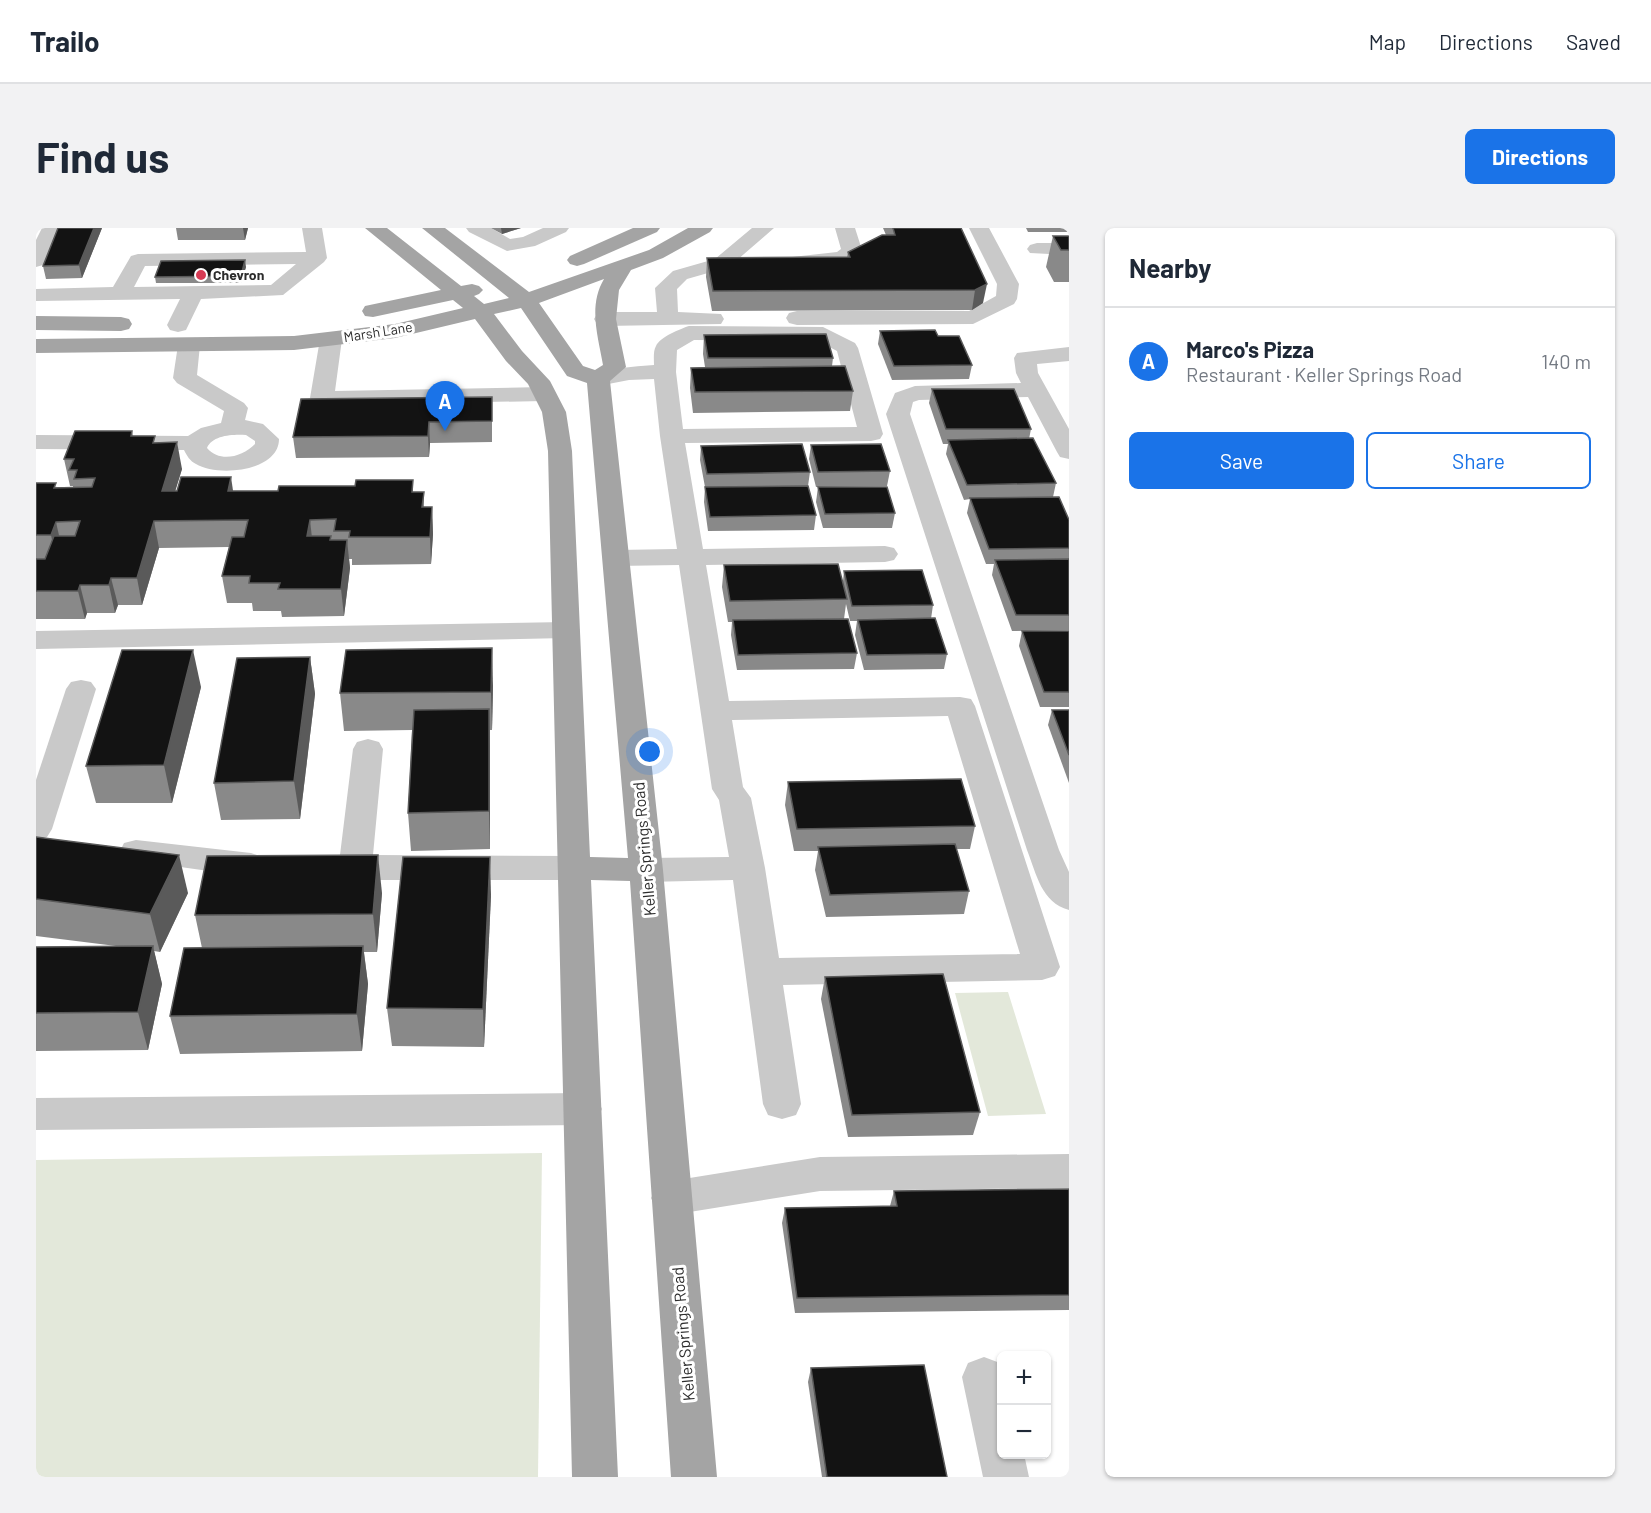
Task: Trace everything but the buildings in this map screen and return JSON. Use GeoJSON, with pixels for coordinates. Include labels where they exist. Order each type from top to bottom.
{"type":"FeatureCollection","features":[{"type":"Feature","properties":{"kind":"main road"},"geometry":{"type":"LineString","coordinates":[[375,228],[481,312],[514,356],[538,381],[554,412],[560,451],[595,1477]]}},
{"type":"Feature","properties":{"kind":"main road"},"geometry":{"type":"LineString","coordinates":[[558,267],[591,256],[650,228]]}},
{"type":"Feature","properties":{"kind":"main road","name":"Marsh Lane"},"geometry":{"type":"LineString","coordinates":[[36,346],[294,343],[395,331],[526,300],[656,254],[703,228]]}},
{"type":"Feature","properties":{"kind":"main road"},"geometry":{"type":"LineString","coordinates":[[435,231],[526,300],[575,371],[598,379],[615,368],[605,320],[608,290],[622,267]]}},
{"type":"Feature","properties":{"kind":"main road","name":"Marsh Lane"},"geometry":{"type":"LineString","coordinates":[[354,314],[400,307],[506,284],[528,276]]}},
{"type":"Feature","properties":{"kind":"main road"},"geometry":{"type":"LineString","coordinates":[[36,322],[178,325],[267,323]]}},
{"type":"Feature","properties":{"kind":"main road"},"geometry":{"type":"LineString","coordinates":[[395,331],[461,336]]}},
{"type":"Feature","properties":{"kind":"main road"},"geometry":{"type":"LineString","coordinates":[[482,344],[514,356]]}},
{"type":"Feature","properties":{"kind":"main road","name":"Keller Springs Road"},"geometry":{"type":"LineString","coordinates":[[598,379],[646,870],[694,1477]]}},
{"type":"Feature","properties":{"kind":"main road"},"geometry":{"type":"LineString","coordinates":[[560,451],[576,456],[586,471],[591,516],[616,546]]}},
{"type":"Feature","properties":{"kind":"main road"},"geometry":{"type":"LineString","coordinates":[[574,868],[646,870]]}},
{"type":"Feature","properties":{"kind":"street"},"geometry":{"type":"LineString","coordinates":[[36,261],[52,228]]}},
{"type":"Feature","properties":{"kind":"street"},"geometry":{"type":"LineString","coordinates":[[312,228],[316,258]]}},
{"type":"Feature","properties":{"kind":"street"},"geometry":{"type":"LineString","coordinates":[[435,231],[459,228]]}},
{"type":"Feature","properties":{"kind":"street"},"geometry":{"type":"LineString","coordinates":[[476,228],[507,245],[528,242],[559,228]]}},
{"type":"Feature","properties":{"kind":"street"},"geometry":{"type":"LineString","coordinates":[[723,263],[764,228]]}},
{"type":"Feature","properties":{"kind":"street"},"geometry":{"type":"LineString","coordinates":[[777,261],[843,258],[852,250],[845,228]]}},
{"type":"Feature","properties":{"kind":"street"},"geometry":{"type":"LineString","coordinates":[[605,320],[973,317],[1006,299],[1008,284],[979,228]]}},
{"type":"Feature","properties":{"kind":"street"},"geometry":{"type":"LineString","coordinates":[[1037,249],[1069,249]]}},
{"type":"Feature","properties":{"kind":"street"},"geometry":{"type":"LineString","coordinates":[[656,254],[693,272]]}},
{"type":"Feature","properties":{"kind":"street"},"geometry":{"type":"LineString","coordinates":[[36,295],[276,291],[316,258]]}},
{"type":"Feature","properties":{"kind":"street"},"geometry":{"type":"LineString","coordinates":[[120,294],[138,260],[316,258]]}},
{"type":"Feature","properties":{"kind":"street"},"geometry":{"type":"LineString","coordinates":[[668,319],[666,288],[680,275],[723,263],[755,262]]}},
{"type":"Feature","properties":{"kind":"street"},"geometry":{"type":"LineString","coordinates":[[178,325],[194,292]]}},
{"type":"Feature","properties":{"kind":"street"},"geometry":{"type":"LineString","coordinates":[[672,436],[871,434],[847,348],[824,334],[689,333],[666,347],[665,372],[672,436],[728,789],[735,798],[748,868],[782,1104]]}},
{"type":"Feature","properties":{"kind":"street"},"geometry":{"type":"LineString","coordinates":[[332,339],[322,398],[544,394]]}},
{"type":"Feature","properties":{"kind":"street"},"geometry":{"type":"LineString","coordinates":[[189,345],[185,378],[236,408],[232,427]]}},
{"type":"Feature","properties":{"kind":"street"},"geometry":{"type":"LineString","coordinates":[[1069,354],[1025,358],[1027,373],[1069,452]]}},
{"type":"Feature","properties":{"kind":"street"},"geometry":{"type":"LineString","coordinates":[[598,379],[665,372]]}},
{"type":"Feature","properties":{"kind":"street"},"geometry":{"type":"LineString","coordinates":[[1036,390],[915,393],[903,398],[898,414],[1043,850],[1061,892],[1069,898]]}},
{"type":"Feature","properties":{"kind":"street"},"geometry":{"type":"LineString","coordinates":[[36,442],[196,442],[210,432],[232,427],[254,429],[262,433],[267,439],[267,445],[264,451],[247,460],[224,464],[213,462],[198,454],[195,449],[196,442]]}},
{"type":"Feature","properties":{"kind":"street"},"geometry":{"type":"LineString","coordinates":[[616,546],[691,556],[885,554]]}},
{"type":"Feature","properties":{"kind":"street"},"geometry":{"type":"LineString","coordinates":[[36,640],[566,630]]}},
{"type":"Feature","properties":{"kind":"street"},"geometry":{"type":"LineString","coordinates":[[44,836],[81,689]]}},
{"type":"Feature","properties":{"kind":"street"},"geometry":{"type":"LineString","coordinates":[[716,711],[960,706],[1042,967],[764,972]]}},
{"type":"Feature","properties":{"kind":"street"},"geometry":{"type":"LineString","coordinates":[[355,868],[368,749]]}},
{"type":"Feature","properties":{"kind":"street"},"geometry":{"type":"LineString","coordinates":[[106,848],[234,865],[278,866]]}},
{"type":"Feature","properties":{"kind":"street"},"geometry":{"type":"LineString","coordinates":[[311,867],[574,868]]}},
{"type":"Feature","properties":{"kind":"street"},"geometry":{"type":"LineString","coordinates":[[646,870],[748,868]]}},
{"type":"Feature","properties":{"kind":"street"},"geometry":{"type":"LineString","coordinates":[[36,1114],[583,1109]]}},
{"type":"Feature","properties":{"kind":"street"},"geometry":{"type":"LineString","coordinates":[[671,1198],[819,1174],[1069,1171]]}},
{"type":"Feature","properties":{"kind":"street"},"geometry":{"type":"LineString","coordinates":[[984,1377],[1006,1477]]}},
{"type":"Feature","properties":{"kind":"shaded area"},"geometry":{"type":"Polygon","coordinates":[[[1008,992],[1046,1114],[988,1116],[955,993],[1008,992]]]}},
{"type":"Feature","properties":{"kind":"shaded area"},"geometry":{"type":"Polygon","coordinates":[[[542,1153],[538,1477],[36,1477],[36,1160],[542,1153]]]}},
{"type":"Feature","properties":{"kind":"place","name":"Chevron"},"geometry":{"type":"Point","coordinates":[201,275]}},
{"type":"Feature","properties":{"kind":"place","name":"Marco's Pizza"},"geometry":{"type":"Point","coordinates":[445,431]}}]}
